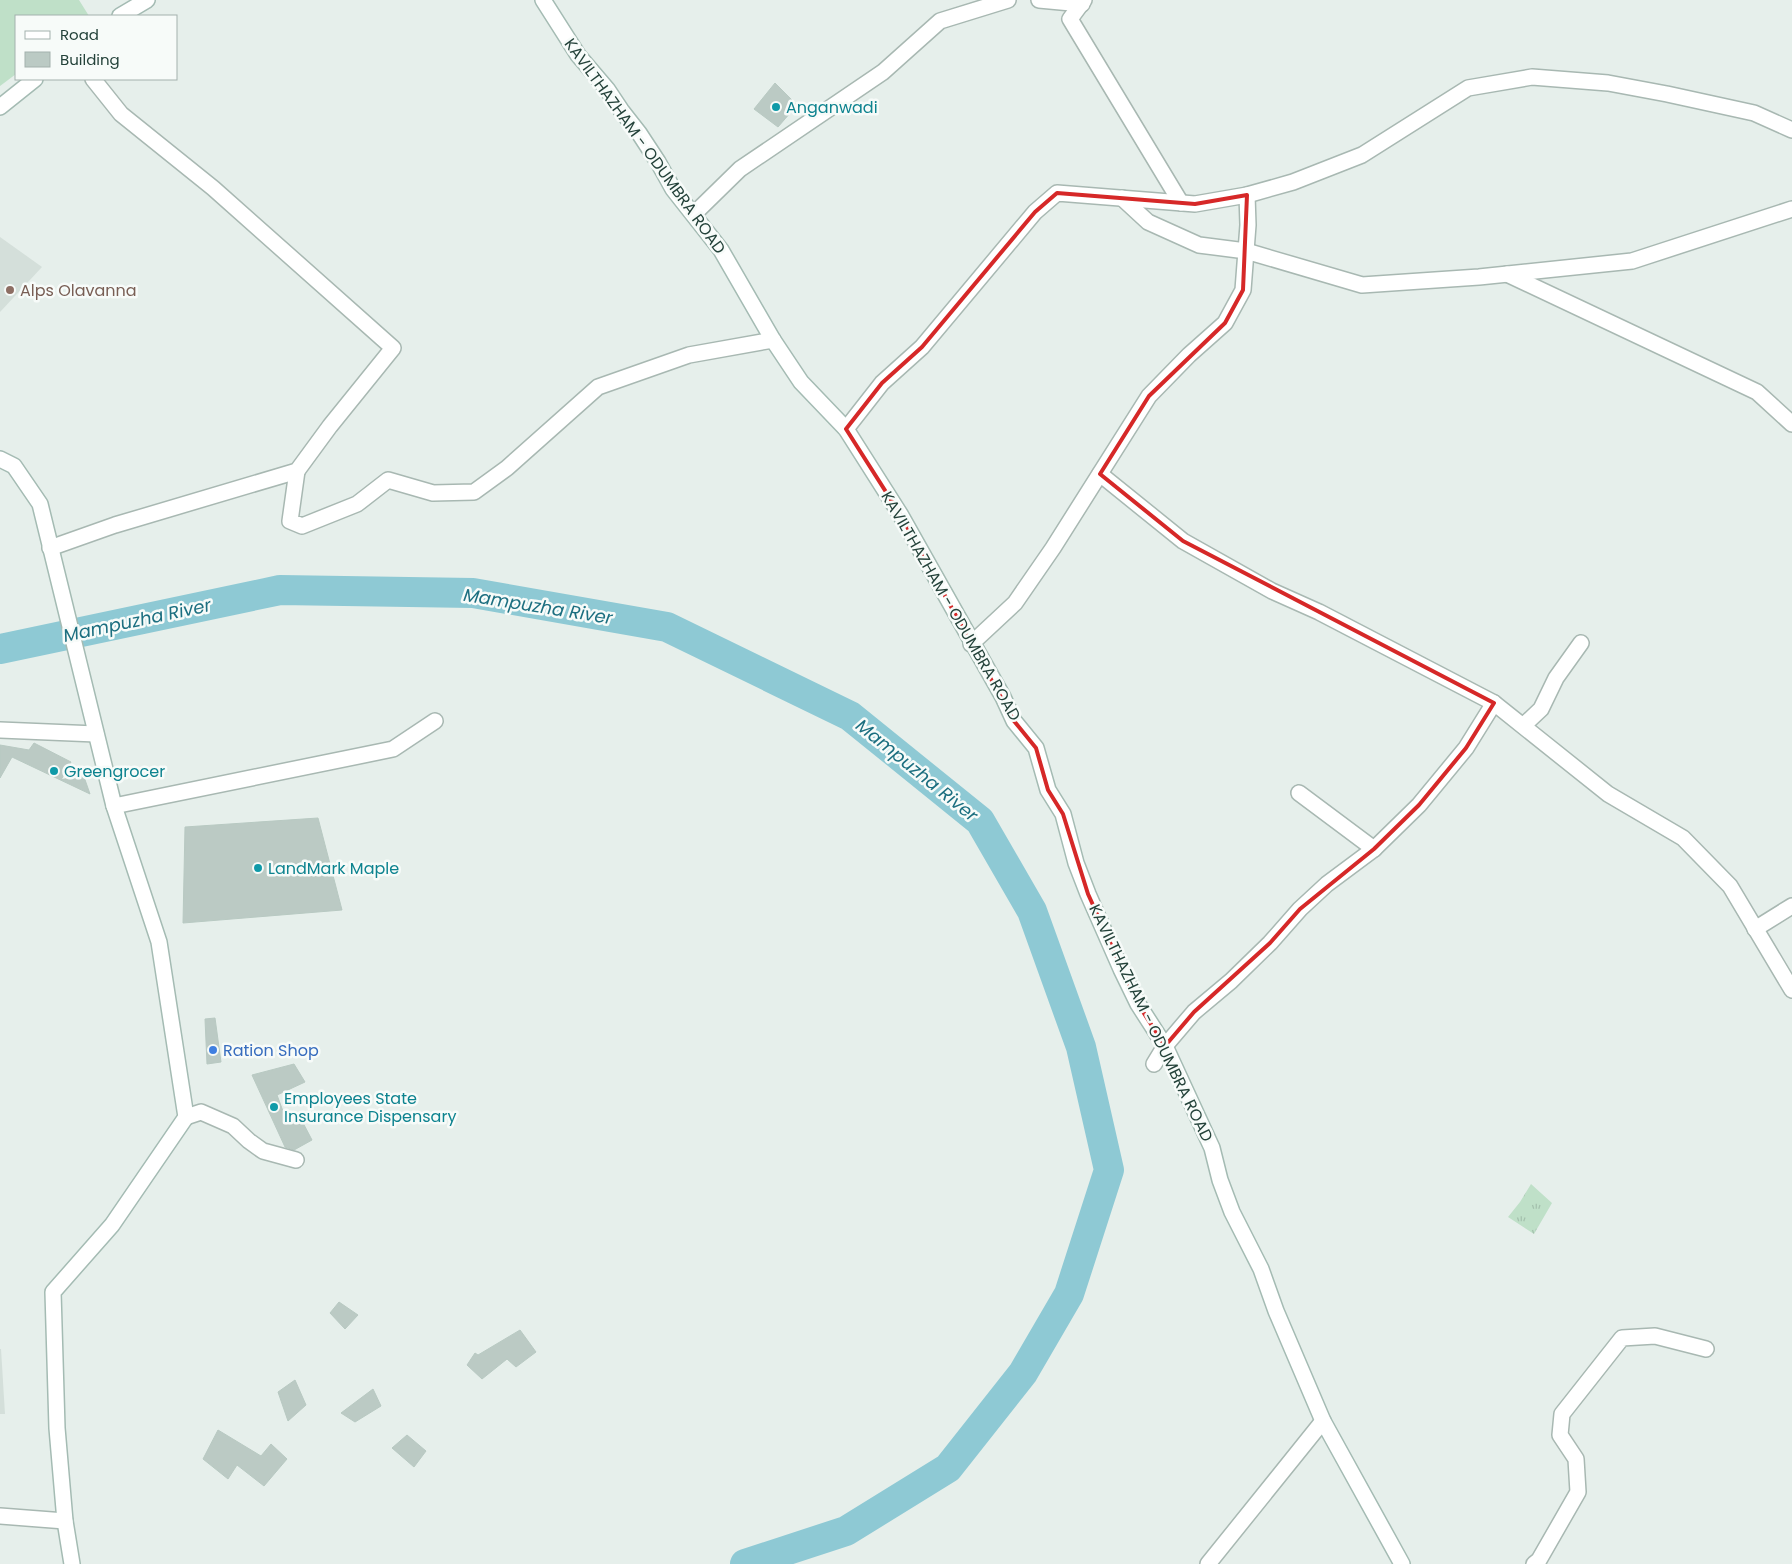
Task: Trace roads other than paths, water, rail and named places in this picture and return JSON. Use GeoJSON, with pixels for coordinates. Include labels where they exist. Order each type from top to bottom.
{"type":"FeatureCollection","features":[{"type":"Feature","properties":{"kind":"street"},"geometry":{"type":"LineString","coordinates":[[122,15],[147,0]]}},
{"type":"Feature","properties":{"kind":"street","name":"KAVILTHAZHAM - ODUMBRA ROAD"},"geometry":{"type":"LineString","coordinates":[[543,0],[578,55],[607,88],[658,162],[672,189],[721,250],[773,340],[801,382],[846,429],[900,514],[971,644],[1003,697],[1014,721],[1036,748],[1048,790],[1063,814],[1076,863],[1088,894],[1121,970],[1138,1004],[1166,1046],[1212,1148],[1220,1180],[1232,1212],[1261,1269],[1276,1311],[1323,1421],[1402,1564]]}},
{"type":"Feature","properties":{"kind":"street"},"geometry":{"type":"LineString","coordinates":[[694,214],[740,169],[883,72],[940,21],[1008,0]]}},
{"type":"Feature","properties":{"kind":"street"},"geometry":{"type":"LineString","coordinates":[[1039,0],[1083,2]]}},
{"type":"Feature","properties":{"kind":"street"},"geometry":{"type":"LineString","coordinates":[[1083,2],[1070,19],[1181,203]]}},
{"type":"Feature","properties":{"kind":"street"},"geometry":{"type":"LineString","coordinates":[[846,429],[882,384],[922,347],[1035,212],[1057,193],[1195,204],[1247,194],[1293,182],[1362,155],[1468,88],[1532,77],[1608,83],[1667,94],[1754,113],[1792,130]]}},
{"type":"Feature","properties":{"kind":"street"},"geometry":{"type":"LineString","coordinates":[[0,107],[34,80]]}},
{"type":"Feature","properties":{"kind":"street"},"geometry":{"type":"LineString","coordinates":[[94,80],[121,114],[213,188],[393,348],[330,426],[297,471],[290,521],[302,526],[357,504],[388,480],[433,493],[474,492],[508,468],[598,387],[689,355],[773,340]]}},
{"type":"Feature","properties":{"kind":"street"},"geometry":{"type":"LineString","coordinates":[[971,644],[1015,603],[1149,396],[1189,355],[1226,323],[1243,290],[1248,225],[1247,194]]}},
{"type":"Feature","properties":{"kind":"street"},"geometry":{"type":"LineString","coordinates":[[1122,198],[1148,222],[1200,245],[1246,251],[1362,285],[1507,274],[1632,261],[1792,209]]}},
{"type":"Feature","properties":{"kind":"street"},"geometry":{"type":"LineString","coordinates":[[1507,274],[1757,392],[1792,424]]}},
{"type":"Feature","properties":{"kind":"street"},"geometry":{"type":"LineString","coordinates":[[0,459],[14,466],[40,504],[114,806],[159,942],[186,1117]]}},
{"type":"Feature","properties":{"kind":"street"},"geometry":{"type":"LineString","coordinates":[[50,548],[115,525],[297,471]]}},
{"type":"Feature","properties":{"kind":"street"},"geometry":{"type":"LineString","coordinates":[[1100,474],[1182,541],[1272,591],[1319,612],[1494,703],[1524,725],[1608,794],[1683,838],[1730,886],[1792,990]]}},
{"type":"Feature","properties":{"kind":"street"},"geometry":{"type":"LineString","coordinates":[[1524,725],[1541,710],[1556,678],[1581,643]]}},
{"type":"Feature","properties":{"kind":"street"},"geometry":{"type":"LineString","coordinates":[[1154,1064],[1194,1012],[1231,981],[1270,943],[1300,909],[1327,884],[1374,848],[1419,805],[1461,755],[1494,703]]}},
{"type":"Feature","properties":{"kind":"street"},"geometry":{"type":"LineString","coordinates":[[114,806],[393,749],[435,721]]}},
{"type":"Feature","properties":{"kind":"street"},"geometry":{"type":"LineString","coordinates":[[0,730],[96,734]]}},
{"type":"Feature","properties":{"kind":"street"},"geometry":{"type":"LineString","coordinates":[[1299,793],[1374,848]]}},
{"type":"Feature","properties":{"kind":"street"},"geometry":{"type":"LineString","coordinates":[[1755,929],[1792,906]]}},
{"type":"Feature","properties":{"kind":"street"},"geometry":{"type":"LineString","coordinates":[[72,1564],[55,1403],[53,1292],[112,1225],[186,1117],[201,1112],[233,1126],[263,1151],[296,1160]]}},
{"type":"Feature","properties":{"kind":"street"},"geometry":{"type":"LineString","coordinates":[[1534,1564],[1539,1560],[1578,1492],[1576,1459],[1560,1435],[1562,1414],[1622,1338],[1656,1336],[1706,1349]]}},
{"type":"Feature","properties":{"kind":"street"},"geometry":{"type":"LineString","coordinates":[[1208,1564],[1323,1421]]}},
{"type":"Feature","properties":{"kind":"street"},"geometry":{"type":"LineString","coordinates":[[0,1516],[66,1521]]}},
{"type":"Feature","properties":{"kind":"waterway","name":"Mampuzha River"},"geometry":{"type":"LineString","coordinates":[[0,649],[280,590],[473,593],[667,627],[850,716],[980,821],[1032,911],[1081,1047],[1109,1170],[1069,1294],[1023,1373],[948,1468],[846,1531],[745,1564]]}},
{"type":"Feature","properties":{"kind":"place","name":"Anganwadi"},"geometry":{"type":"Point","coordinates":[776,107]}},
{"type":"Feature","properties":{"kind":"place","name":"Alps Olavanna"},"geometry":{"type":"Point","coordinates":[10,290]}},
{"type":"Feature","properties":{"kind":"place","name":"Greengrocer"},"geometry":{"type":"Point","coordinates":[54,771]}},
{"type":"Feature","properties":{"kind":"place","name":"LandMark Maple"},"geometry":{"type":"Point","coordinates":[258,868]}},
{"type":"Feature","properties":{"kind":"place","name":"Ration Shop"},"geometry":{"type":"Point","coordinates":[213,1050]}},
{"type":"Feature","properties":{"kind":"place","name":"Employees State Insurance Dispensary"},"geometry":{"type":"Point","coordinates":[274,1107]}}]}
